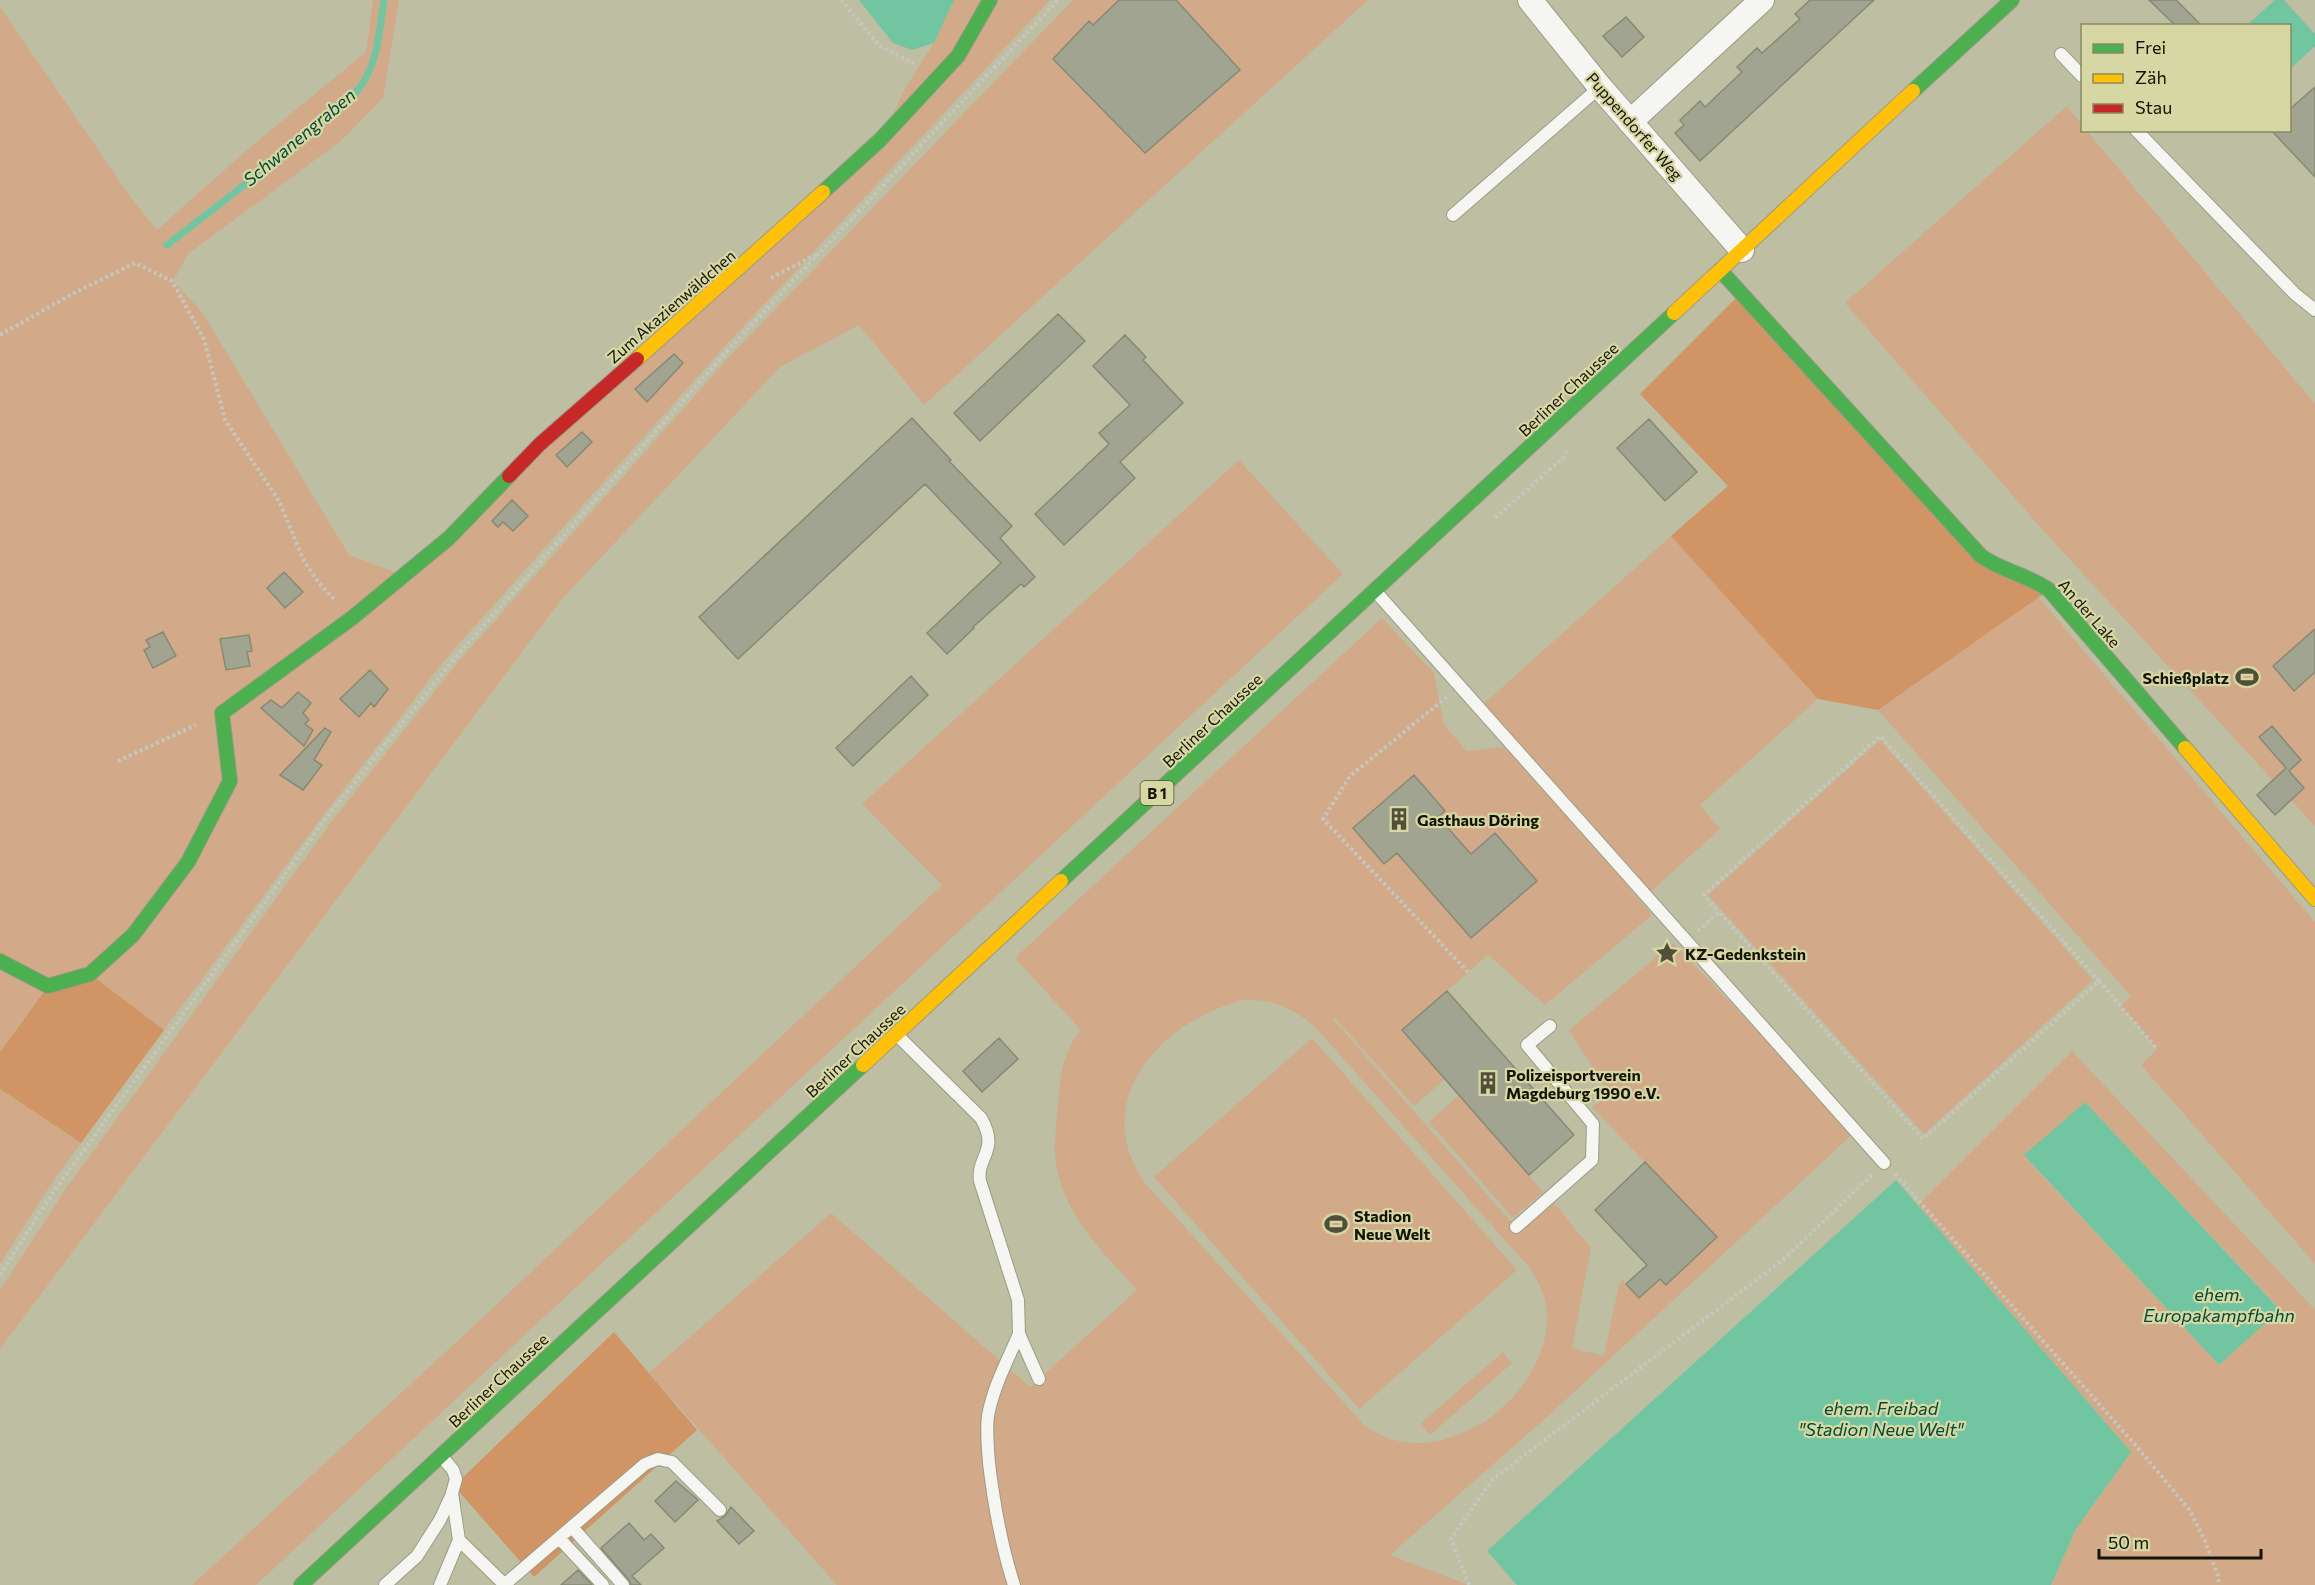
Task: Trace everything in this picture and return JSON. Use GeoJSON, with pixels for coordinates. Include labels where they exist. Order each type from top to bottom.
{"type":"FeatureCollection","features":[{"type":"Feature","properties":{"kind":"main road","name":"Zum Akazienwäldchen"},"geometry":{"type":"LineString","coordinates":[[222,713],[352,618],[449,538],[540,444],[752,257],[880,140],[957,56],[990,0]]}},
{"type":"Feature","properties":{"kind":"main road","name":"Berliner Chaussee"},"geometry":{"type":"LineString","coordinates":[[301,1585],[2012,0]]}},
{"type":"Feature","properties":{"kind":"main road","name":"An der Lake"},"geometry":{"type":"LineString","coordinates":[[1720,270],[1981,556],[1998,567],[2028,577],[2049,590],[2315,898]]}},
{"type":"Feature","properties":{"kind":"main road"},"geometry":{"type":"LineString","coordinates":[[0,961],[48,986],[90,974],[133,935],[188,862],[230,780],[222,713]]}},
{"type":"Feature","properties":{"kind":"street","name":"Puppendorfer Weg"},"geometry":{"type":"LineString","coordinates":[[1530,0],[1600,87],[1742,250]]}},
{"type":"Feature","properties":{"kind":"street"},"geometry":{"type":"LineString","coordinates":[[1630,122],[1752,3]]}},
{"type":"Feature","properties":{"kind":"lane"},"geometry":{"type":"LineString","coordinates":[[2061,54],[2081,75]]}},
{"type":"Feature","properties":{"kind":"lane"},"geometry":{"type":"LineString","coordinates":[[1453,215],[1600,87]]}},
{"type":"Feature","properties":{"kind":"lane"},"geometry":{"type":"LineString","coordinates":[[2138,132],[2295,294],[2315,310]]}},
{"type":"Feature","properties":{"kind":"lane"},"geometry":{"type":"LineString","coordinates":[[1375,591],[1884,1163]]}},
{"type":"Feature","properties":{"kind":"lane"},"geometry":{"type":"LineString","coordinates":[[1516,1227],[1592,1160],[1593,1124],[1527,1045],[1550,1026]]}},
{"type":"Feature","properties":{"kind":"lane"},"geometry":{"type":"LineString","coordinates":[[896,1034],[981,1118],[985,1125],[988,1143],[978,1175],[1018,1300],[1019,1334],[1039,1379]]}},
{"type":"Feature","properties":{"kind":"lane"},"geometry":{"type":"LineString","coordinates":[[1014,1585],[996,1517],[987,1443],[988,1419],[993,1397],[1019,1334]]}},
{"type":"Feature","properties":{"kind":"lane"},"geometry":{"type":"LineString","coordinates":[[385,1585],[417,1556],[440,1520],[452,1493],[456,1479],[453,1470],[441,1456]]}},
{"type":"Feature","properties":{"kind":"lane"},"geometry":{"type":"LineString","coordinates":[[459,1540],[504,1585],[645,1464],[658,1459],[672,1462],[720,1510]]}},
{"type":"Feature","properties":{"kind":"lane"},"geometry":{"type":"LineString","coordinates":[[440,1585],[459,1540],[452,1493]]}},
{"type":"Feature","properties":{"kind":"lane"},"geometry":{"type":"LineString","coordinates":[[572,1527],[623,1585]]}},
{"type":"Feature","properties":{"kind":"lane"},"geometry":{"type":"LineString","coordinates":[[559,1538],[603,1585]]}},
{"type":"Feature","properties":{"kind":"path"},"geometry":{"type":"LineString","coordinates":[[841,0],[880,46],[920,67]]}},
{"type":"Feature","properties":{"kind":"path"},"geometry":{"type":"LineString","coordinates":[[0,1275],[51,1194],[326,818],[454,659],[729,350],[1058,0]]}},
{"type":"Feature","properties":{"kind":"path"},"geometry":{"type":"LineString","coordinates":[[0,335],[74,293],[135,263],[172,281],[204,339],[225,420],[279,501],[304,561],[319,583],[352,618]]}},
{"type":"Feature","properties":{"kind":"path"},"geometry":{"type":"LineString","coordinates":[[1460,687],[1350,776],[1323,819],[1468,972]]}},
{"type":"Feature","properties":{"kind":"path"},"geometry":{"type":"LineString","coordinates":[[118,761],[222,713]]}},
{"type":"Feature","properties":{"kind":"path"},"geometry":{"type":"LineString","coordinates":[[2099,981],[1923,1139],[1704,895],[1880,736],[2099,981],[2157,1049]]}},
{"type":"Feature","properties":{"kind":"path"},"geometry":{"type":"LineString","coordinates":[[1687,942],[1719,912]]}},
{"type":"Feature","properties":{"kind":"path"},"geometry":{"type":"LineString","coordinates":[[1469,1585],[1451,1539],[1493,1479],[1783,1260],[1884,1163],[2129,1439],[2188,1509],[2205,1541],[2219,1585]]}},
{"type":"Feature","properties":{"kind":"shaded area"},"geometry":{"type":"Polygon","coordinates":[[[373,0],[399,0],[383,98],[342,140],[188,254],[173,281],[202,312],[349,555],[403,575],[880,140],[906,87],[934,43],[954,0],[1050,0],[727,344],[449,655],[322,817],[164,1030],[90,974],[47,986],[0,1052],[0,7],[132,199],[157,230],[248,149],[366,52],[373,0]]]}},
{"type":"Feature","properties":{"kind":"shaded area"},"geometry":{"type":"Polygon","coordinates":[[[1073,0],[1368,0],[924,405],[859,325],[780,367],[562,599],[0,1349],[0,1290],[65,1190],[332,821],[458,662],[732,354],[1073,0]]]}},
{"type":"Feature","properties":{"kind":"shaded area"},"geometry":{"type":"Polygon","coordinates":[[[2067,106],[2081,124],[2081,132],[2088,132],[2315,404],[2315,826],[2041,528],[1845,303],[2067,106]]]}},
{"type":"Feature","properties":{"kind":"shaded area"},"geometry":{"type":"Polygon","coordinates":[[[1738,296],[1981,556],[2049,590],[1878,710],[1818,699],[1671,536],[1728,486],[1640,394],[1738,296]]]}},
{"type":"Feature","properties":{"kind":"shaded area"},"geometry":{"type":"Polygon","coordinates":[[[1239,460],[1343,574],[256,1585],[192,1585],[462,1337],[942,885],[862,804],[1239,460]]]}},
{"type":"Feature","properties":{"kind":"shaded area"},"geometry":{"type":"Polygon","coordinates":[[[1671,536],[1818,699],[1700,805],[1720,829],[1646,896],[1527,765],[1652,915],[1545,1005],[1488,955],[1402,1030],[1445,1079],[1414,1106],[1334,1017],[1332,1018],[1520,1232],[1554,1203],[1591,1248],[1572,1348],[1604,1356],[1619,1284],[1623,1280],[1639,1297],[1654,1284],[1641,1270],[1647,1265],[1666,1285],[1716,1237],[1592,1107],[1609,1093],[1569,1030],[1673,943],[1855,1132],[1546,1418],[1390,1555],[1469,1585],[837,1585],[649,1373],[831,1213],[1030,1387],[1137,1290],[1084,1229],[1065,1195],[1058,1176],[1055,1142],[1061,1074],[1070,1047],[1081,1030],[1015,958],[1382,618],[1434,673],[1444,725],[1467,751],[1511,746],[1479,708],[1671,536]],[[1414,776],[1353,828],[1384,863],[1414,776]],[[1446,826],[1404,861],[1471,938],[1536,881],[1495,833],[1471,854],[1446,826]],[[1244,1000],[1214,1010],[1186,1025],[1161,1045],[1142,1068],[1129,1094],[1124,1122],[1129,1152],[1145,1183],[1365,1426],[1393,1440],[1423,1443],[1452,1437],[1480,1424],[1505,1405],[1526,1380],[1540,1353],[1547,1323],[1547,1308],[1540,1287],[1529,1267],[1309,1022],[1284,1007],[1265,1001],[1244,1000]]]}},
{"type":"Feature","properties":{"kind":"shaded area"},"geometry":{"type":"Polygon","coordinates":[[[2038,597],[2315,922],[2315,1264],[2141,1065],[2157,1049],[2121,1006],[2131,996],[1878,710],[2038,597]]]}},
{"type":"Feature","properties":{"kind":"shaded area"},"geometry":{"type":"Polygon","coordinates":[[[1880,740],[2093,980],[1924,1134],[1708,895],[1880,740]]]}},
{"type":"Feature","properties":{"kind":"shaded area"},"geometry":{"type":"Polygon","coordinates":[[[90,974],[164,1030],[81,1143],[0,1089],[0,1052],[48,986],[90,974]]]}},
{"type":"Feature","properties":{"kind":"shaded area","name":"Stadion Neue Welt"},"geometry":{"type":"Polygon","coordinates":[[[1312,1038],[1517,1270],[1359,1409],[1154,1177],[1312,1038]]]}},
{"type":"Feature","properties":{"kind":"shaded area"},"geometry":{"type":"Polygon","coordinates":[[[2072,1051],[2315,1310],[2315,1585],[2051,1585],[2076,1529],[2131,1452],[1918,1205],[2072,1051]],[[2085,1102],[2024,1156],[2219,1365],[2280,1309],[2085,1102]]]}},
{"type":"Feature","properties":{"kind":"shaded area"},"geometry":{"type":"Polygon","coordinates":[[[0,1089],[81,1143],[55,1178],[0,1264],[0,1089]]]}},
{"type":"Feature","properties":{"kind":"shaded area"},"geometry":{"type":"Polygon","coordinates":[[[1459,1095],[1543,1192],[1513,1218],[1429,1122],[1459,1095]]]}},
{"type":"Feature","properties":{"kind":"shaded area"},"geometry":{"type":"Polygon","coordinates":[[[614,1332],[697,1430],[534,1577],[454,1486],[614,1332]]]}},
{"type":"Feature","properties":{"kind":"shaded area"},"geometry":{"type":"Polygon","coordinates":[[[1503,1352],[1512,1363],[1430,1435],[1420,1424],[1503,1352]]]}},
{"type":"Feature","properties":{"kind":"water"},"geometry":{"type":"Polygon","coordinates":[[[859,0],[954,0],[934,43],[912,50],[893,43],[859,0]]]}},
{"type":"Feature","properties":{"kind":"water"},"geometry":{"type":"Polygon","coordinates":[[[2275,0],[2284,0],[2315,34],[2315,46],[2291,68],[2291,24],[2248,24],[2275,0]]]}},
{"type":"Feature","properties":{"kind":"water","name":"ehem. Europakampfbahn"},"geometry":{"type":"Polygon","coordinates":[[[2085,1102],[2280,1310],[2219,1365],[2024,1155],[2085,1102]]]}},
{"type":"Feature","properties":{"kind":"water","name":"ehem. Freibad \"Stadion Neue Welt\""},"geometry":{"type":"Polygon","coordinates":[[[1896,1180],[2131,1452],[2076,1529],[2051,1585],[1517,1585],[1487,1551],[1896,1180]]]}},
{"type":"Feature","properties":{"kind":"building"},"geometry":{"type":"Polygon","coordinates":[[[1119,0],[1176,0],[1240,70],[1145,153],[1053,59],[1089,21],[1093,25],[1119,0]]]}},
{"type":"Feature","properties":{"kind":"building"},"geometry":{"type":"Polygon","coordinates":[[[1810,0],[1874,0],[1700,161],[1675,133],[1684,125],[1680,120],[1700,101],[1705,107],[1742,72],[1737,67],[1757,48],[1762,53],[1800,19],[1795,14],[1810,0]]]}},
{"type":"Feature","properties":{"kind":"building"},"geometry":{"type":"Polygon","coordinates":[[[2149,0],[2176,0],[2200,24],[2174,24],[2149,0]]]}},
{"type":"Feature","properties":{"kind":"building"},"geometry":{"type":"Polygon","coordinates":[[[1626,17],[1644,37],[1622,57],[1603,36],[1626,17]]]}},
{"type":"Feature","properties":{"kind":"building"},"geometry":{"type":"Polygon","coordinates":[[[2315,87],[2315,177],[2273,132],[2291,132],[2291,108],[2315,87]]]}},
{"type":"Feature","properties":{"kind":"building"},"geometry":{"type":"Polygon","coordinates":[[[1058,314],[1085,341],[980,441],[954,413],[1058,314]]]}},
{"type":"Feature","properties":{"kind":"building"},"geometry":{"type":"Polygon","coordinates":[[[1125,335],[1146,357],[1143,360],[1183,403],[1120,462],[1135,478],[1064,545],[1035,514],[1109,444],[1099,433],[1130,405],[1093,366],[1125,335]]]}},
{"type":"Feature","properties":{"kind":"building"},"geometry":{"type":"Polygon","coordinates":[[[674,354],[683,363],[647,402],[635,389],[674,354]]]}},
{"type":"Feature","properties":{"kind":"building"},"geometry":{"type":"Polygon","coordinates":[[[912,418],[951,460],[949,461],[1012,526],[1000,538],[1035,577],[1024,587],[1021,584],[947,654],[927,633],[1001,563],[925,484],[738,659],[699,617],[912,418]]]}},
{"type":"Feature","properties":{"kind":"building"},"geometry":{"type":"Polygon","coordinates":[[[1649,419],[1697,472],[1665,501],[1617,448],[1649,419]]]}},
{"type":"Feature","properties":{"kind":"building"},"geometry":{"type":"Polygon","coordinates":[[[582,432],[592,442],[567,467],[556,455],[582,432]]]}},
{"type":"Feature","properties":{"kind":"building"},"geometry":{"type":"Polygon","coordinates":[[[512,500],[528,516],[513,531],[503,522],[498,527],[492,521],[512,500]]]}},
{"type":"Feature","properties":{"kind":"building"},"geometry":{"type":"Polygon","coordinates":[[[284,572],[303,592],[285,608],[267,588],[284,572]]]}},
{"type":"Feature","properties":{"kind":"building"},"geometry":{"type":"Polygon","coordinates":[[[2315,629],[2315,672],[2294,691],[2273,666],[2315,629]]]}},
{"type":"Feature","properties":{"kind":"building"},"geometry":{"type":"Polygon","coordinates":[[[163,632],[176,656],[153,668],[144,650],[150,647],[146,640],[163,632]]]}},
{"type":"Feature","properties":{"kind":"building"},"geometry":{"type":"Polygon","coordinates":[[[249,635],[252,651],[247,652],[250,666],[226,670],[220,639],[249,635]]]}},
{"type":"Feature","properties":{"kind":"building"},"geometry":{"type":"Polygon","coordinates":[[[370,670],[388,689],[374,707],[371,703],[359,717],[340,699],[370,670]]]}},
{"type":"Feature","properties":{"kind":"building"},"geometry":{"type":"Polygon","coordinates":[[[911,676],[928,695],[853,766],[836,748],[911,676]]]}},
{"type":"Feature","properties":{"kind":"building"},"geometry":{"type":"Polygon","coordinates":[[[298,692],[311,703],[303,713],[309,720],[305,724],[313,730],[304,746],[261,708],[271,700],[282,708],[298,692]]]}},
{"type":"Feature","properties":{"kind":"building"},"geometry":{"type":"Polygon","coordinates":[[[2272,726],[2301,760],[2289,771],[2304,788],[2275,815],[2257,795],[2286,768],[2259,737],[2272,726]]]}},
{"type":"Feature","properties":{"kind":"building"},"geometry":{"type":"Polygon","coordinates":[[[325,728],[331,732],[314,760],[322,765],[303,790],[280,775],[325,728]]]}},
{"type":"Feature","properties":{"kind":"building"},"geometry":{"type":"Polygon","coordinates":[[[1414,775],[1445,811],[1438,817],[1471,854],[1495,833],[1537,881],[1471,938],[1397,853],[1384,864],[1353,828],[1414,775]]]}},
{"type":"Feature","properties":{"kind":"building","name":"Polizeisportverein Magdeburg 1990 e.V."},"geometry":{"type":"Polygon","coordinates":[[[1447,991],[1574,1135],[1529,1175],[1402,1030],[1447,991]]]}},
{"type":"Feature","properties":{"kind":"building"},"geometry":{"type":"Polygon","coordinates":[[[999,1038],[1018,1059],[982,1092],[963,1071],[999,1038]]]}},
{"type":"Feature","properties":{"kind":"building"},"geometry":{"type":"Polygon","coordinates":[[[1645,1162],[1717,1237],[1666,1285],[1660,1279],[1639,1298],[1626,1284],[1647,1265],[1595,1210],[1645,1162]]]}},
{"type":"Feature","properties":{"kind":"building"},"geometry":{"type":"Polygon","coordinates":[[[676,1481],[698,1500],[675,1522],[655,1501],[676,1481]]]}},
{"type":"Feature","properties":{"kind":"building"},"geometry":{"type":"Polygon","coordinates":[[[731,1507],[754,1531],[739,1544],[717,1521],[725,1516],[731,1507]]]}},
{"type":"Feature","properties":{"kind":"building"},"geometry":{"type":"Polygon","coordinates":[[[629,1523],[644,1540],[651,1534],[664,1548],[632,1576],[641,1585],[631,1585],[601,1548],[629,1523]]]}},
{"type":"Feature","properties":{"kind":"building"},"geometry":{"type":"Polygon","coordinates":[[[578,1570],[592,1585],[561,1585],[578,1570]]]}},
{"type":"Feature","properties":{"kind":"waterway","name":"Schwanengraben"},"geometry":{"type":"LineString","coordinates":[[167,245],[261,172],[357,91],[373,60],[384,0]]}},
{"type":"Feature","properties":{"kind":"traffic: fast"},"geometry":{"type":"LineString","coordinates":[[823,192],[880,140],[958,56],[990,0]]}},
{"type":"Feature","properties":{"kind":"traffic: fast"},"geometry":{"type":"LineString","coordinates":[[1913,91],[2012,0]]}},
{"type":"Feature","properties":{"kind":"traffic: fast"},"geometry":{"type":"LineString","coordinates":[[1720,270],[1981,556],[2049,590],[2185,748]]}},
{"type":"Feature","properties":{"kind":"traffic: fast"},"geometry":{"type":"LineString","coordinates":[[1061,881],[1674,313]]}},
{"type":"Feature","properties":{"kind":"traffic: fast"},"geometry":{"type":"LineString","coordinates":[[0,961],[48,986],[90,974],[133,935],[188,862],[230,781],[222,713],[352,618],[449,538],[509,476]]}},
{"type":"Feature","properties":{"kind":"traffic: fast"},"geometry":{"type":"LineString","coordinates":[[301,1585],[863,1065]]}},
{"type":"Feature","properties":{"kind":"traffic: slow"},"geometry":{"type":"LineString","coordinates":[[1674,313],[1913,91]]}},
{"type":"Feature","properties":{"kind":"traffic: slow"},"geometry":{"type":"LineString","coordinates":[[637,359],[823,192]]}},
{"type":"Feature","properties":{"kind":"traffic: slow"},"geometry":{"type":"LineString","coordinates":[[2185,748],[2315,899]]}},
{"type":"Feature","properties":{"kind":"traffic: slow"},"geometry":{"type":"LineString","coordinates":[[863,1065],[1061,881]]}},
{"type":"Feature","properties":{"kind":"traffic: jam"},"geometry":{"type":"LineString","coordinates":[[509,476],[540,444],[637,359]]}},
{"type":"Feature","properties":{"kind":"place","name":"Schießplatz"},"geometry":{"type":"Point","coordinates":[2247,677]}},
{"type":"Feature","properties":{"kind":"place","name":"Gasthaus Döring"},"geometry":{"type":"Point","coordinates":[1399,819]}},
{"type":"Feature","properties":{"kind":"place","name":"KZ-Gedenkstein"},"geometry":{"type":"Point","coordinates":[1667,953]}},
{"type":"Feature","properties":{"kind":"place","name":"Polizeisportverein Magdeburg 1990 e.V."},"geometry":{"type":"Point","coordinates":[1488,1083]}},
{"type":"Feature","properties":{"kind":"place","name":"Stadion Neue Welt"},"geometry":{"type":"Point","coordinates":[1336,1224]}}]}
